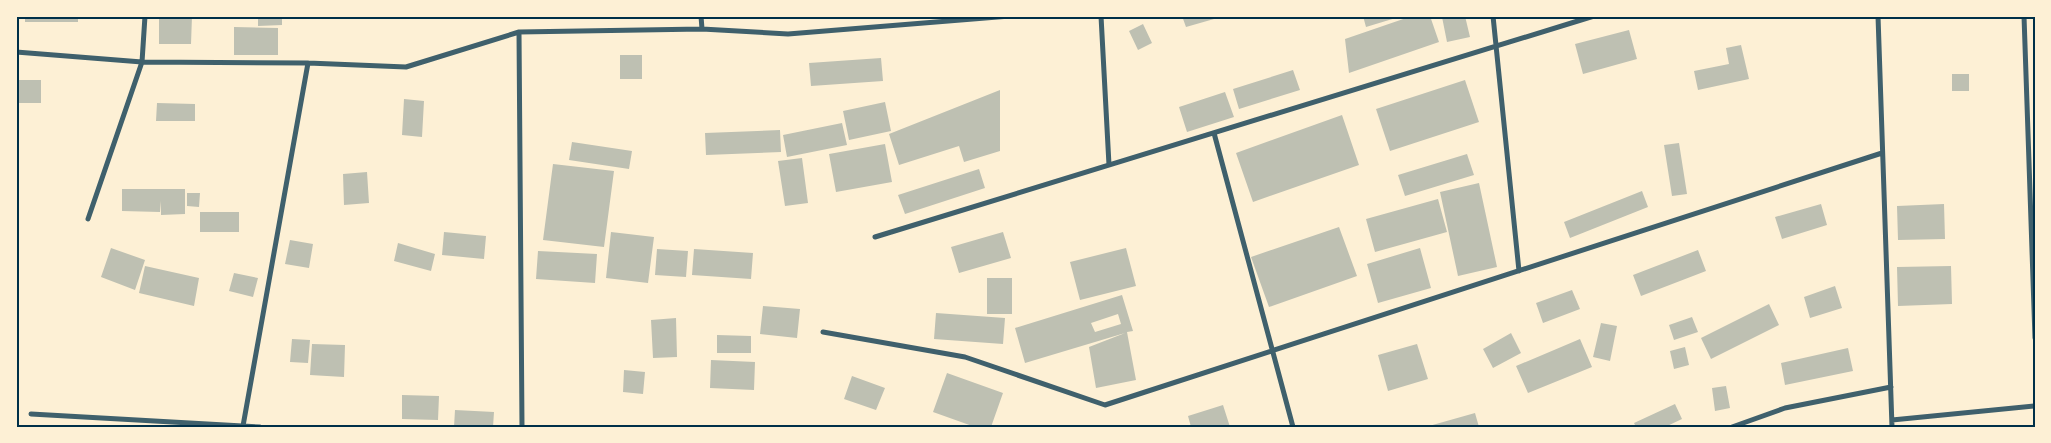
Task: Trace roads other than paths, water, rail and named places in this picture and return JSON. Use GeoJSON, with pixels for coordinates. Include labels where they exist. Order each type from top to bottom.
{"type":"FeatureCollection","features":[{"type":"Feature","properties":{"kind":"street"},"geometry":{"type":"LineString","coordinates":[[88,219],[142,62],[145,16]]}},
{"type":"Feature","properties":{"kind":"street"},"geometry":{"type":"LineString","coordinates":[[701,16],[702,30]]}},
{"type":"Feature","properties":{"kind":"street"},"geometry":{"type":"LineString","coordinates":[[16,52],[142,62],[308,63],[406,67],[519,32],[702,30],[788,34],[1010,16]]}},
{"type":"Feature","properties":{"kind":"street"},"geometry":{"type":"LineString","coordinates":[[1101,16],[1109,165]]}},
{"type":"Feature","properties":{"kind":"street"},"geometry":{"type":"LineString","coordinates":[[1492,16],[1519,271]]}},
{"type":"Feature","properties":{"kind":"street"},"geometry":{"type":"LineString","coordinates":[[875,237],[1594,16]]}},
{"type":"Feature","properties":{"kind":"street"},"geometry":{"type":"LineString","coordinates":[[1878,16],[1892,427]]}},
{"type":"Feature","properties":{"kind":"street"},"geometry":{"type":"LineString","coordinates":[[2024,16],[2035,338]]}},
{"type":"Feature","properties":{"kind":"street"},"geometry":{"type":"LineString","coordinates":[[519,32],[522,427]]}},
{"type":"Feature","properties":{"kind":"street"},"geometry":{"type":"LineString","coordinates":[[243,426],[308,63]]}},
{"type":"Feature","properties":{"kind":"street"},"geometry":{"type":"LineString","coordinates":[[1214,133],[1292,427]]}},
{"type":"Feature","properties":{"kind":"street"},"geometry":{"type":"LineString","coordinates":[[823,332],[965,357],[1105,405],[1882,153]]}},
{"type":"Feature","properties":{"kind":"street"},"geometry":{"type":"LineString","coordinates":[[1732,427],[1785,408],[1891,387]]}},
{"type":"Feature","properties":{"kind":"street"},"geometry":{"type":"LineString","coordinates":[[1892,420],[2035,406]]}},
{"type":"Feature","properties":{"kind":"street"},"geometry":{"type":"LineString","coordinates":[[31,414],[260,427]]}}]}
